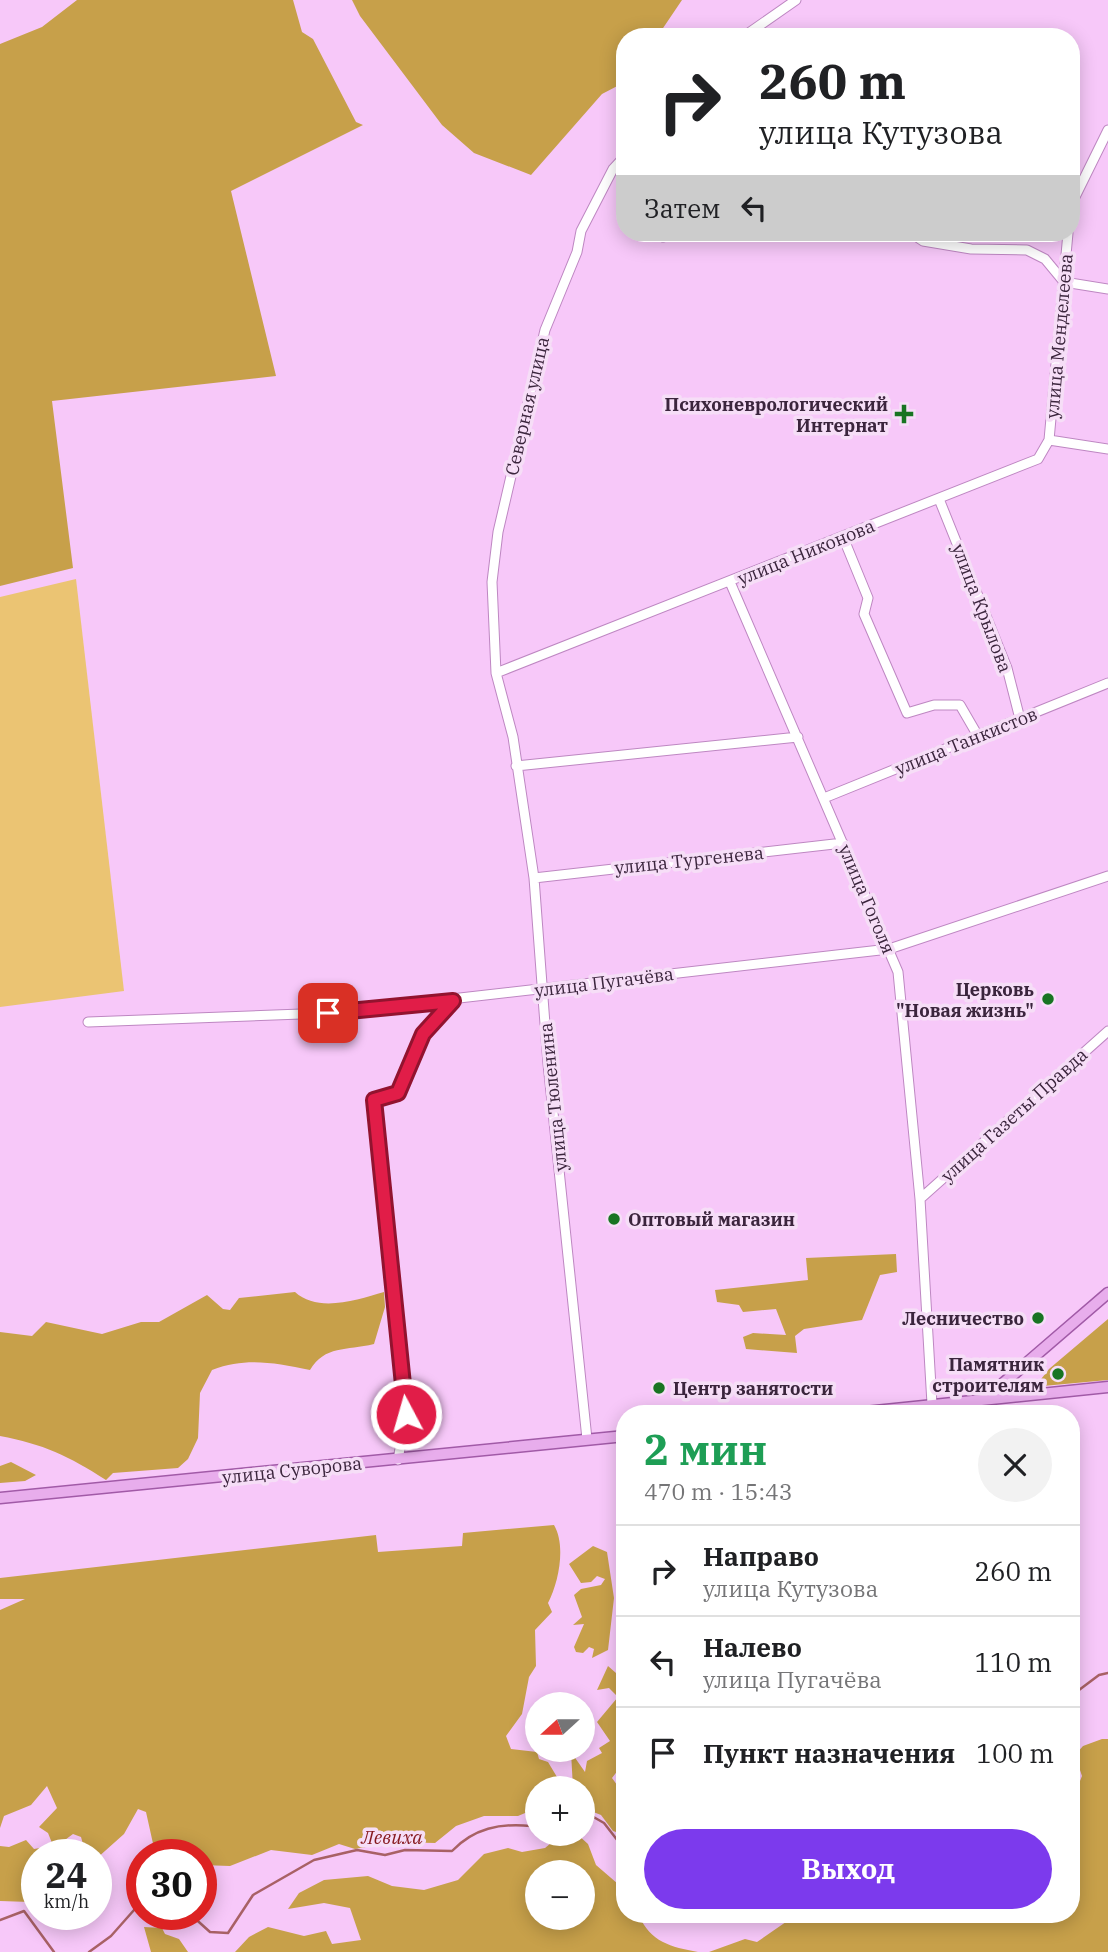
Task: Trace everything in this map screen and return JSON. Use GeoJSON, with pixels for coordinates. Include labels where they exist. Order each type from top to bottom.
{"type":"FeatureCollection","features":[{"type":"Feature","properties":{"kind":"main road"},"geometry":{"type":"LineString","coordinates":[[998,1398],[1000,1386],[1108,1293]]}},
{"type":"Feature","properties":{"kind":"main road"},"geometry":{"type":"LineString","coordinates":[[923,1405],[1108,1387]]}},
{"type":"Feature","properties":{"kind":"main road","name":"улица Суворова"},"geometry":{"type":"LineString","coordinates":[[0,1498],[616,1437]]}},
{"type":"Feature","properties":{"kind":"street"},"geometry":{"type":"LineString","coordinates":[[756,28],[796,0]]}},
{"type":"Feature","properties":{"kind":"street"},"geometry":{"type":"LineString","coordinates":[[1080,189],[1105,145],[1108,130]]}},
{"type":"Feature","properties":{"kind":"street","name":"Северная улица"},"geometry":{"type":"LineString","coordinates":[[496,673],[492,582],[498,532],[545,330],[577,252],[580,231],[616,166]]}},
{"type":"Feature","properties":{"kind":"street"},"geometry":{"type":"LineString","coordinates":[[929,242],[971,249],[1027,250],[1045,259],[1064,282],[1108,289]]}},
{"type":"Feature","properties":{"kind":"street","name":"улица Менделеева"},"geometry":{"type":"LineString","coordinates":[[1049,440],[1067,242]]}},
{"type":"Feature","properties":{"kind":"street"},"geometry":{"type":"LineString","coordinates":[[1049,440],[1108,449]]}},
{"type":"Feature","properties":{"kind":"street","name":"улица Никонова"},"geometry":{"type":"LineString","coordinates":[[496,673],[1038,459],[1049,440]]}},
{"type":"Feature","properties":{"kind":"street","name":"улица Крылова"},"geometry":{"type":"LineString","coordinates":[[939,499],[1007,668],[1020,719]]}},
{"type":"Feature","properties":{"kind":"street"},"geometry":{"type":"LineString","coordinates":[[844,537],[869,598],[864,614],[907,713],[934,705],[960,705],[978,736]]}},
{"type":"Feature","properties":{"kind":"street","name":"улица Гоголя"},"geometry":{"type":"LineString","coordinates":[[730,582],[898,972],[920,1199],[932,1404]]}},
{"type":"Feature","properties":{"kind":"street","name":"улица Тюленина"},"geometry":{"type":"LineString","coordinates":[[496,673],[513,737],[534,878],[541,988],[587,1439]]}},
{"type":"Feature","properties":{"kind":"street","name":"улица Танкистов"},"geometry":{"type":"LineString","coordinates":[[824,798],[1108,683]]}},
{"type":"Feature","properties":{"kind":"street"},"geometry":{"type":"LineString","coordinates":[[516,766],[798,737]]}},
{"type":"Feature","properties":{"kind":"street","name":"улица Тургенева"},"geometry":{"type":"LineString","coordinates":[[534,878],[843,843]]}},
{"type":"Feature","properties":{"kind":"street","name":"улица Пугачёва"},"geometry":{"type":"LineString","coordinates":[[88,1022],[328,1013],[889,950],[1108,876]]}},
{"type":"Feature","properties":{"kind":"street"},"geometry":{"type":"LineString","coordinates":[[398,1460],[406,1414],[374,1100],[398,1093],[423,1034],[453,1001]]}},
{"type":"Feature","properties":{"kind":"street","name":"улица Газеты Правда"},"geometry":{"type":"LineString","coordinates":[[920,1199],[1108,1031]]}},
{"type":"Feature","properties":{"kind":"shaded area"},"geometry":{"type":"Polygon","coordinates":[[[77,0],[293,0],[302,32],[313,39],[356,122],[363,125],[231,191],[276,376],[52,401],[73,568],[0,586],[0,44],[42,27],[77,0]]]}},
{"type":"Feature","properties":{"kind":"shaded area"},"geometry":{"type":"Polygon","coordinates":[[[352,0],[682,0],[663,28],[616,28],[616,87],[602,94],[531,175],[474,153],[442,125],[360,16],[352,0]]]}},
{"type":"Feature","properties":{"kind":"shaded area"},"geometry":{"type":"Polygon","coordinates":[[[76,579],[124,991],[0,1007],[0,597],[76,579]]]}},
{"type":"Feature","properties":{"kind":"shaded area"},"geometry":{"type":"Polygon","coordinates":[[[896,1254],[897,1272],[880,1275],[862,1320],[804,1329],[795,1336],[797,1353],[746,1349],[743,1337],[753,1333],[786,1335],[776,1309],[743,1312],[739,1305],[717,1302],[715,1290],[808,1280],[806,1258],[896,1254]]]}},
{"type":"Feature","properties":{"kind":"shaded area"},"geometry":{"type":"Polygon","coordinates":[[[295,1292],[315,1302],[338,1303],[384,1292],[385,1307],[374,1344],[329,1353],[322,1356],[310,1370],[249,1362],[212,1370],[200,1393],[198,1438],[188,1459],[178,1468],[113,1473],[106,1480],[55,1452],[0,1436],[0,1332],[32,1336],[46,1322],[102,1334],[141,1322],[159,1322],[207,1295],[223,1309],[230,1310],[239,1298],[295,1292]]]}},
{"type":"Feature","properties":{"kind":"shaded area"},"geometry":{"type":"Polygon","coordinates":[[[1108,1319],[1108,1380],[1043,1386],[1038,1383],[1049,1369],[1108,1319]]]}},
{"type":"Feature","properties":{"kind":"shaded area"},"geometry":{"type":"Polygon","coordinates":[[[11,1462],[36,1475],[25,1481],[0,1483],[0,1466],[11,1462]]]}},
{"type":"Feature","properties":{"kind":"shaded area"},"geometry":{"type":"Polygon","coordinates":[[[554,1525],[558,1533],[560,1564],[548,1603],[552,1612],[535,1630],[536,1666],[529,1677],[522,1714],[506,1736],[511,1749],[525,1751],[525,1762],[548,1762],[556,1776],[525,1776],[525,1813],[518,1816],[484,1816],[456,1826],[435,1843],[393,1842],[355,1849],[339,1844],[312,1855],[271,1850],[230,1866],[217,1866],[217,1839],[152,1839],[146,1812],[138,1809],[124,1834],[112,1845],[112,1839],[82,1839],[73,1834],[66,1839],[50,1839],[48,1833],[39,1827],[57,1808],[47,1786],[31,1805],[4,1816],[0,1828],[0,1610],[25,1599],[0,1599],[0,1578],[376,1535],[378,1552],[462,1546],[463,1533],[554,1525]]]}},
{"type":"Feature","properties":{"kind":"shaded area"},"geometry":{"type":"Polygon","coordinates":[[[593,1546],[607,1552],[614,1598],[608,1650],[592,1658],[594,1649],[589,1647],[583,1653],[576,1652],[574,1647],[584,1624],[573,1625],[582,1617],[574,1595],[581,1589],[601,1585],[605,1579],[597,1576],[591,1582],[581,1583],[569,1564],[593,1546]]]}},
{"type":"Feature","properties":{"kind":"shaded area"},"geometry":{"type":"Polygon","coordinates":[[[608,1666],[616,1673],[616,1695],[609,1688],[597,1690],[608,1666]]]}},
{"type":"Feature","properties":{"kind":"shaded area"},"geometry":{"type":"Polygon","coordinates":[[[616,1699],[616,1773],[612,1778],[616,1784],[616,1832],[601,1815],[595,1813],[595,1776],[572,1776],[572,1762],[578,1762],[585,1772],[587,1762],[595,1762],[595,1757],[602,1753],[599,1748],[610,1741],[597,1722],[616,1699]]]}},
{"type":"Feature","properties":{"kind":"shaded area"},"geometry":{"type":"Polygon","coordinates":[[[1108,1739],[1108,1952],[709,1952],[745,1939],[757,1942],[784,1923],[1080,1923],[1080,1749],[1083,1746],[1108,1739]]]}},
{"type":"Feature","properties":{"kind":"shaded area"},"geometry":{"type":"Polygon","coordinates":[[[21,1842],[21,1902],[0,1901],[0,1846],[9,1847],[21,1842]]]}},
{"type":"Feature","properties":{"kind":"shaded area"},"geometry":{"type":"Polygon","coordinates":[[[547,1846],[589,1846],[594,1860],[525,1860],[525,1930],[595,1930],[595,1862],[616,1882],[616,1923],[643,1923],[662,1942],[698,1952],[235,1952],[249,1937],[268,1927],[304,1936],[326,1931],[332,1944],[361,1940],[350,1908],[324,1903],[288,1909],[299,1893],[324,1880],[368,1876],[392,1886],[424,1890],[458,1880],[484,1854],[508,1848],[522,1852],[547,1846]]]}},
{"type":"Feature","properties":{"kind":"shaded area"},"geometry":{"type":"Polygon","coordinates":[[[145,1930],[163,1930],[165,1934],[179,1939],[188,1952],[151,1952],[145,1930]]]}},
{"type":"Feature","properties":{"kind":"waterway","name":"Левиха"},"geometry":{"type":"LineString","coordinates":[[1080,1689],[1099,1675],[1108,1673]]}},
{"type":"Feature","properties":{"kind":"waterway","name":"Левиха"},"geometry":{"type":"LineString","coordinates":[[595,1818],[604,1823],[616,1838]]}},
{"type":"Feature","properties":{"kind":"waterway","name":"Левиха"},"geometry":{"type":"LineString","coordinates":[[208,1930],[228,1933],[253,1895],[314,1860],[357,1850],[385,1855],[405,1850],[452,1851],[478,1832],[509,1825],[525,1826]]}},
{"type":"Feature","properties":{"kind":"waterway","name":"Левиха"},"geometry":{"type":"LineString","coordinates":[[0,1920],[24,1911],[54,1952]]}},
{"type":"Feature","properties":{"kind":"waterway","name":"Левиха"},"geometry":{"type":"LineString","coordinates":[[89,1952],[111,1936],[126,1919]]}},
{"type":"Feature","properties":{"kind":"place","name":"Психоневрологический Интернат"},"geometry":{"type":"Point","coordinates":[904,414]}},
{"type":"Feature","properties":{"kind":"place","name":"Церковь \"Новая жизнь\""},"geometry":{"type":"Point","coordinates":[1048,999]}},
{"type":"Feature","properties":{"kind":"place","name":"Оптовый магазин"},"geometry":{"type":"Point","coordinates":[614,1219]}},
{"type":"Feature","properties":{"kind":"place","name":"Лесничество"},"geometry":{"type":"Point","coordinates":[1038,1318]}},
{"type":"Feature","properties":{"kind":"place","name":"Памятник строителям"},"geometry":{"type":"Point","coordinates":[1058,1374]}},
{"type":"Feature","properties":{"kind":"place","name":"Центр занятости"},"geometry":{"type":"Point","coordinates":[659,1388]}},
{"type":"Feature","properties":{"kind":"route"},"geometry":{"type":"LineString","coordinates":[[328,1013],[453,1001],[423,1034],[398,1093],[374,1100],[406,1414]]}}]}
